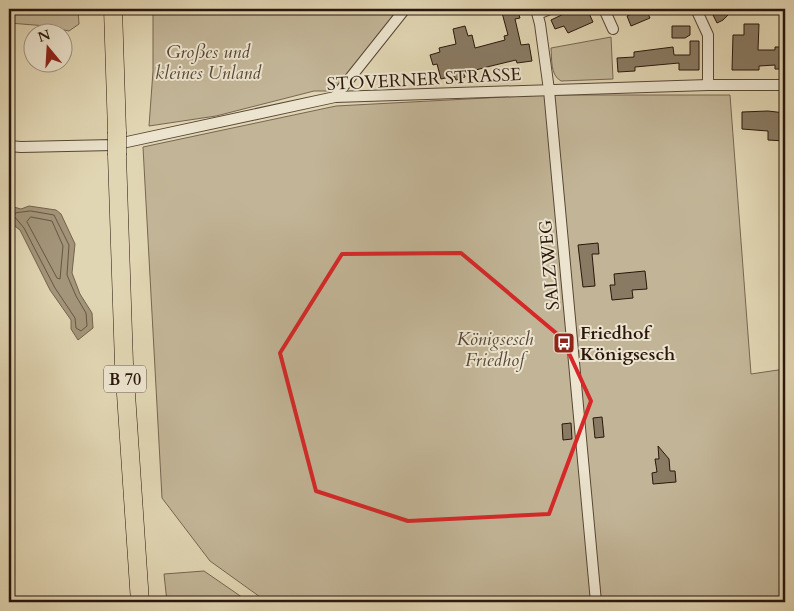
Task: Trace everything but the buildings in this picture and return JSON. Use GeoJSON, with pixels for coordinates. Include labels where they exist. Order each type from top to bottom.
{"type":"FeatureCollection","features":[{"type":"Feature","properties":{"kind":"highway","name":"B 70"},"geometry":{"type":"LineString","coordinates":[[113,9],[124,364],[140,602]]}},
{"type":"Feature","properties":{"kind":"street"},"geometry":{"type":"LineString","coordinates":[[335,97],[405,9]]}},
{"type":"Feature","properties":{"kind":"street","name":"SALZWEG"},"geometry":{"type":"LineString","coordinates":[[550,9],[537,12],[549,90],[596,602]]}},
{"type":"Feature","properties":{"kind":"street"},"geometry":{"type":"LineString","coordinates":[[604,9],[613,29]]}},
{"type":"Feature","properties":{"kind":"street"},"geometry":{"type":"LineString","coordinates":[[696,9],[708,35],[708,85]]}},
{"type":"Feature","properties":{"kind":"street","name":"STOVERNER STRASSE"},"geometry":{"type":"LineString","coordinates":[[9,146],[21,148],[113,145],[335,97],[708,85],[785,85]]}},
{"type":"Feature","properties":{"kind":"highlighted area"},"geometry":{"type":"Polygon","coordinates":[[[461,253],[562,338],[591,401],[549,514],[408,521],[316,491],[280,353],[342,254],[461,253]]]}},
{"type":"Feature","properties":{"kind":"green space"},"geometry":{"type":"Polygon","coordinates":[[[9,9],[78,9],[79,24],[72,29],[72,22],[9,23],[9,9]]]}},
{"type":"Feature","properties":{"kind":"green space","name":"Großes und kleines Unland"},"geometry":{"type":"Polygon","coordinates":[[[153,9],[403,9],[340,91],[314,91],[216,116],[149,126],[153,71],[153,9]]]}},
{"type":"Feature","properties":{"kind":"green space"},"geometry":{"type":"Polygon","coordinates":[[[611,37],[613,79],[561,81],[557,78],[552,66],[551,48],[611,37]]]}},
{"type":"Feature","properties":{"kind":"green space","name":"Königsesch Friedhof"},"geometry":{"type":"Polygon","coordinates":[[[543,95],[730,95],[751,374],[785,369],[785,602],[267,602],[210,561],[162,498],[143,147],[336,106],[543,95]]]}},
{"type":"Feature","properties":{"kind":"green space"},"geometry":{"type":"Polygon","coordinates":[[[204,571],[249,602],[167,602],[164,574],[204,571]]]}},
{"type":"Feature","properties":{"kind":"water"},"geometry":{"type":"Polygon","coordinates":[[[10,206],[21,209],[29,206],[56,210],[61,214],[75,244],[72,273],[80,294],[92,313],[93,328],[78,340],[71,329],[71,320],[50,290],[20,230],[10,220],[10,206]]]}},
{"type":"Feature","properties":{"kind":"place","name":"Friedhof Königsesch"},"geometry":{"type":"Point","coordinates":[564,343]}}]}
